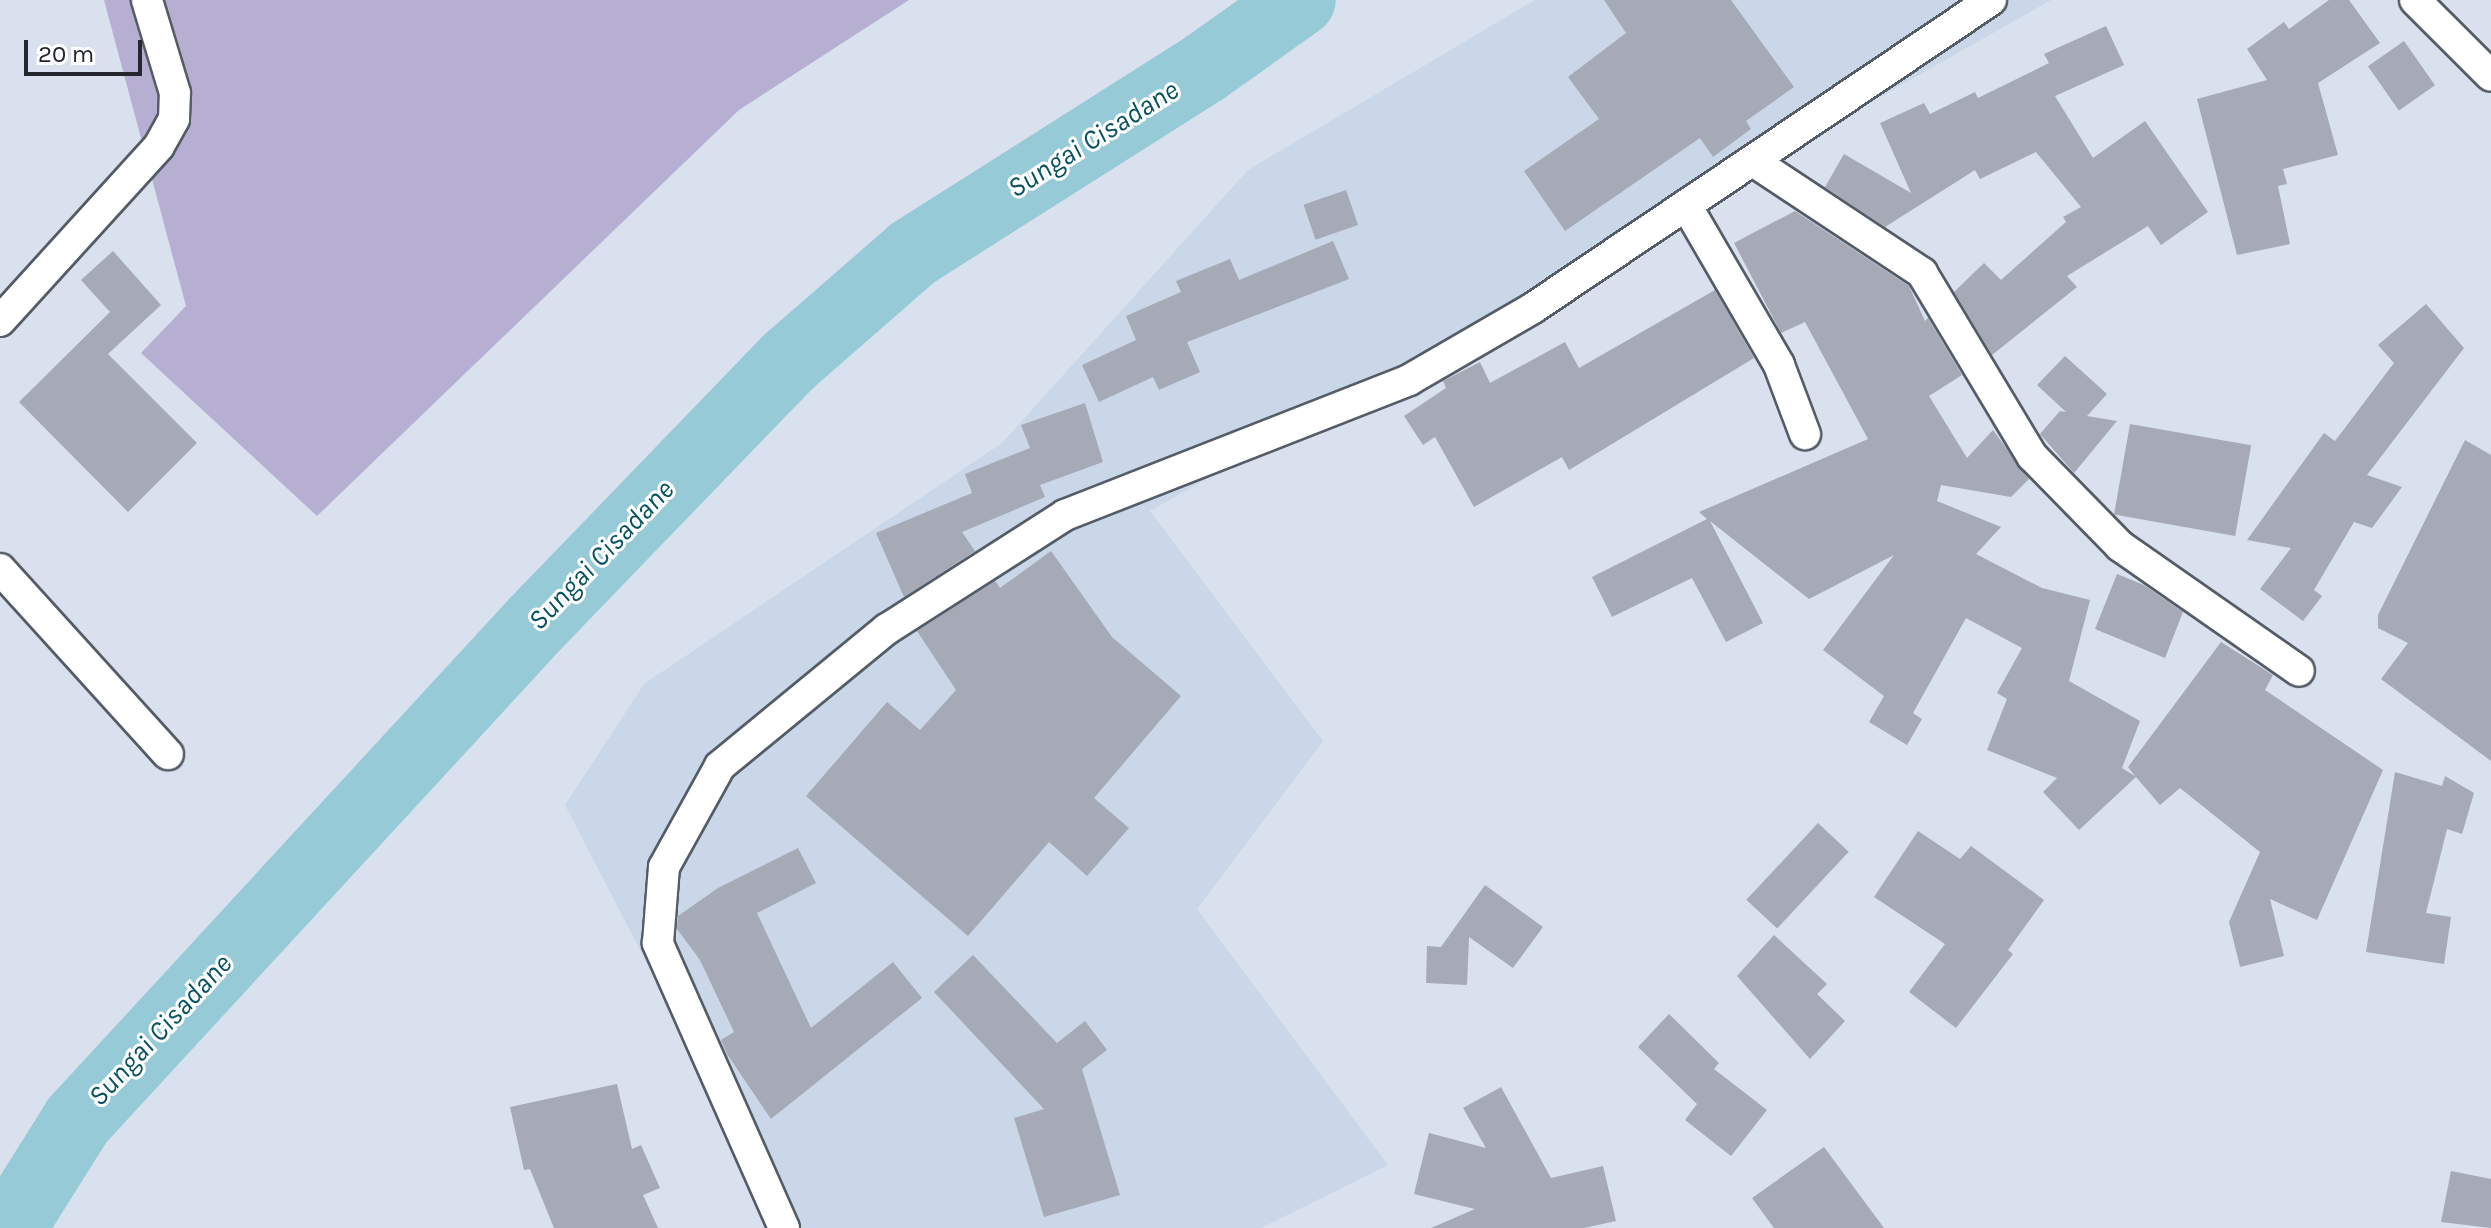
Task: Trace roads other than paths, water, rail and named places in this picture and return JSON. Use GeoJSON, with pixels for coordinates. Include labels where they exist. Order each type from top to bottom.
{"type":"FeatureCollection","features":[{"type":"Feature","properties":{"kind":"street"},"geometry":{"type":"LineString","coordinates":[[0,321],[159,146],[174,119],[175,93],[147,0]]}},
{"type":"Feature","properties":{"kind":"street"},"geometry":{"type":"LineString","coordinates":[[784,1228],[658,943],[664,867],[720,766],[887,629],[1065,515],[1409,380],[1533,308],[1991,0]]}},
{"type":"Feature","properties":{"kind":"street"},"geometry":{"type":"LineString","coordinates":[[2415,0],[2491,76]]}},
{"type":"Feature","properties":{"kind":"street"},"geometry":{"type":"LineString","coordinates":[[1753,161],[1922,273],[2032,456],[2120,546],[2299,671]]}},
{"type":"Feature","properties":{"kind":"street"},"geometry":{"type":"LineString","coordinates":[[1686,205],[1779,365],[1805,434]]}},
{"type":"Feature","properties":{"kind":"street"},"geometry":{"type":"LineString","coordinates":[[0,569],[168,754]]}},
{"type":"Feature","properties":{"kind":"waterway","name":"Sungai Cisadane"},"geometry":{"type":"LineString","coordinates":[[10,1228],[77,1121],[536,623],[788,362],[913,253],[1206,67],[1300,0]]}}]}
